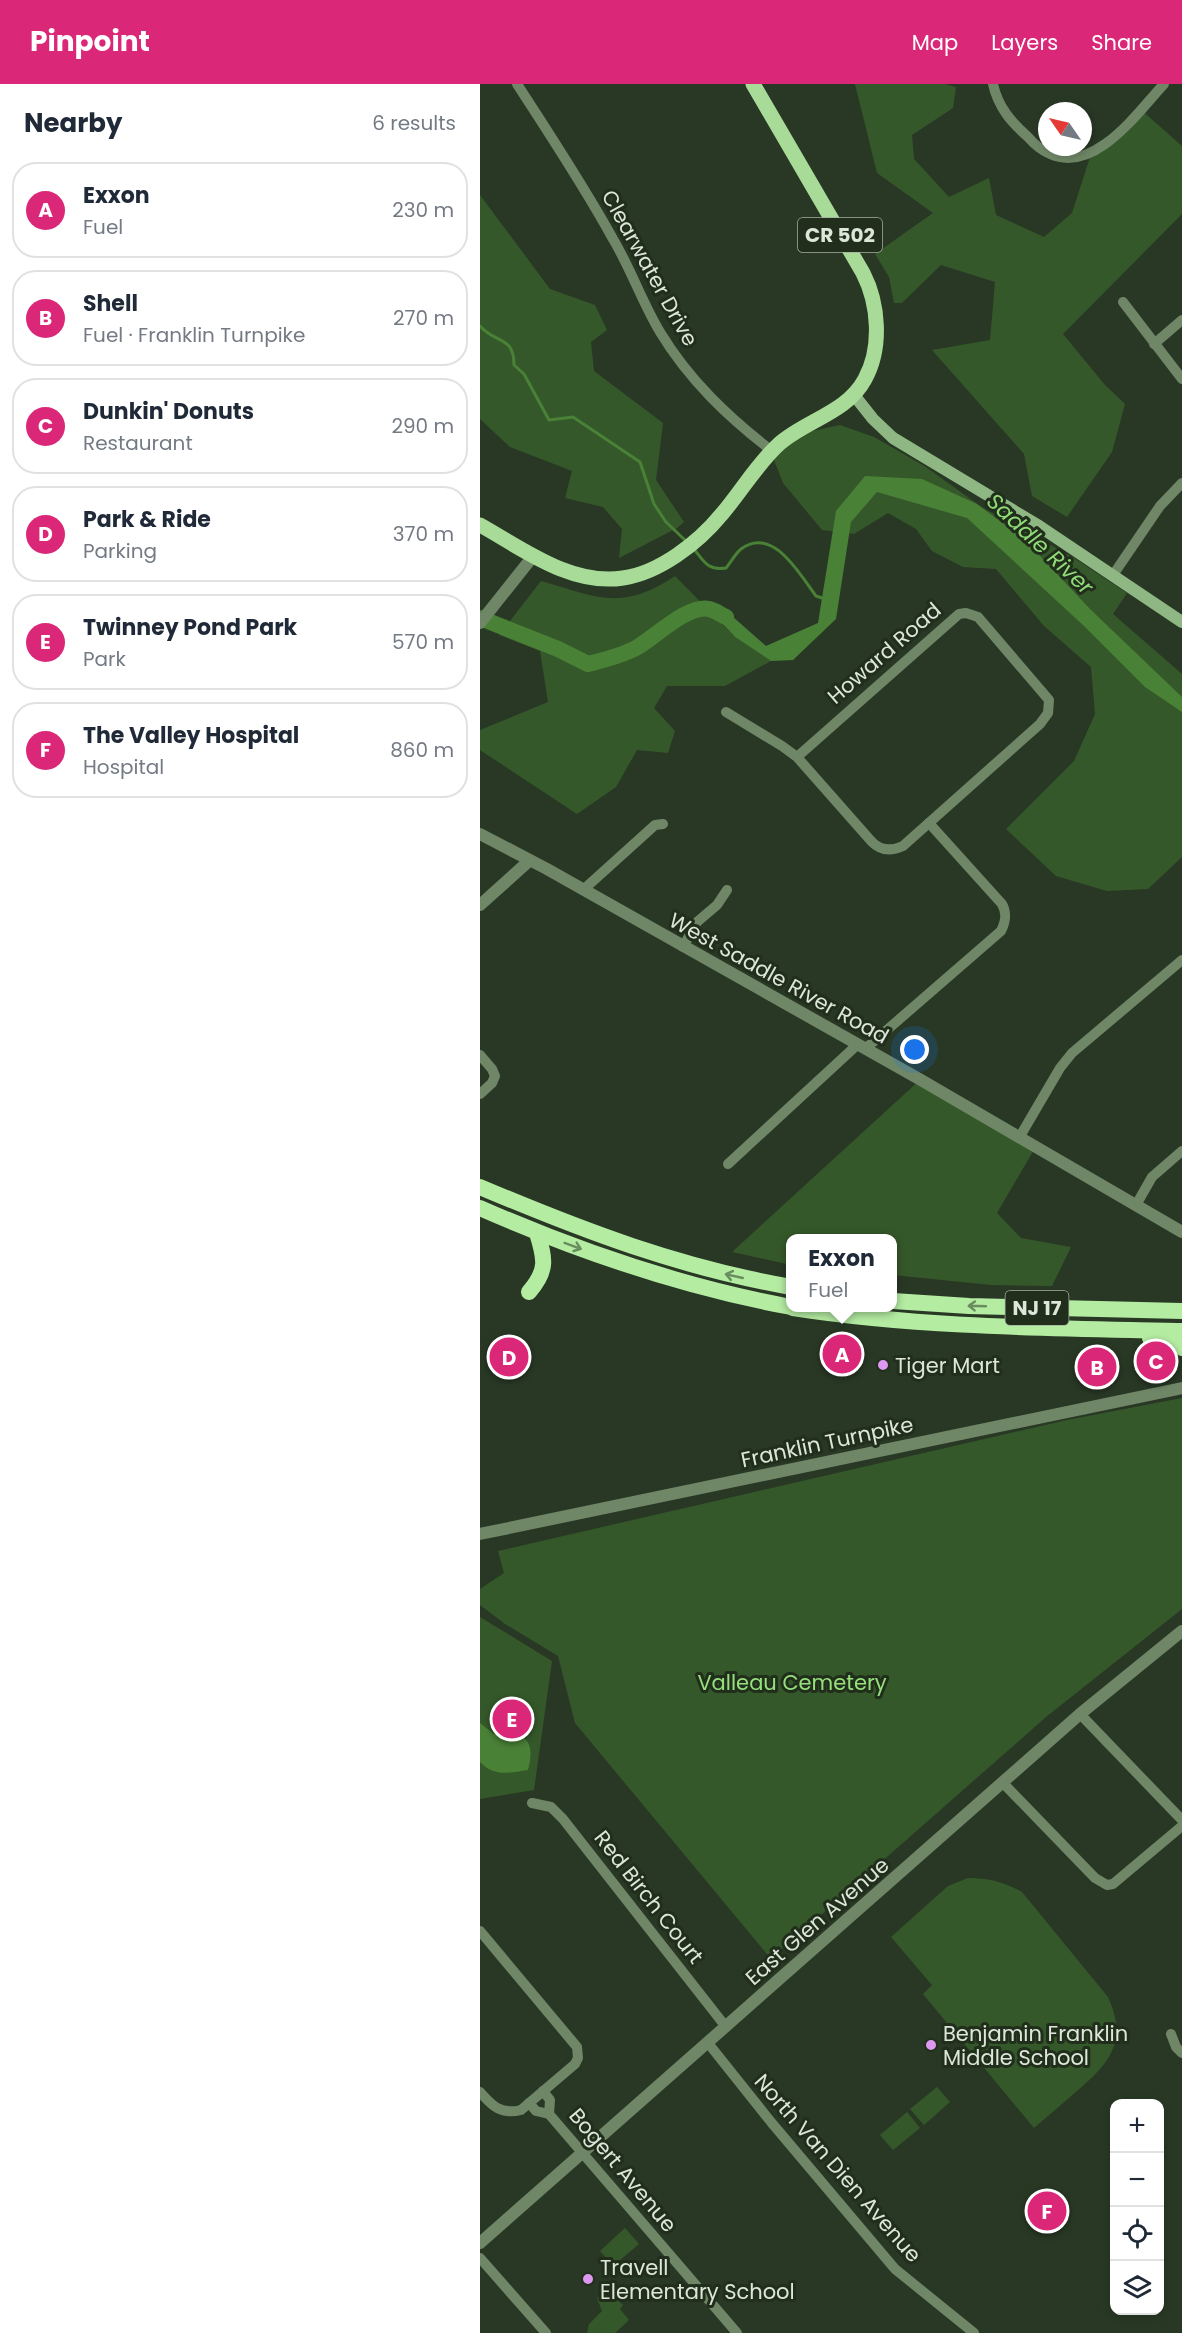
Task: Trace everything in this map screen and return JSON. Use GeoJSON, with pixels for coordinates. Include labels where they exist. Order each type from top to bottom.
{"type":"FeatureCollection","features":[{"type":"Feature","properties":{"kind":"highway"},"geometry":{"type":"LineString","coordinates":[[480,1187],[577,1228],[632,1247],[712,1270],[786,1286]]}},
{"type":"Feature","properties":{"kind":"highway","name":"NJ 17"},"geometry":{"type":"LineString","coordinates":[[480,1208],[537,1233],[664,1277],[736,1296],[786,1306]]}},
{"type":"Feature","properties":{"kind":"highway"},"geometry":{"type":"LineString","coordinates":[[529,1292],[538,1281],[544,1268],[544,1257],[537,1233]]}},
{"type":"Feature","properties":{"kind":"highway"},"geometry":{"type":"LineString","coordinates":[[1086,1309],[1149,1300],[1182,1299]]}},
{"type":"Feature","properties":{"kind":"highway","name":"NJ 17"},"geometry":{"type":"LineString","coordinates":[[897,1301],[1182,1311]]}},
{"type":"Feature","properties":{"kind":"highway","name":"NJ 17"},"geometry":{"type":"LineString","coordinates":[[826,1312],[934,1324],[1182,1331]]}},
{"type":"Feature","properties":{"kind":"highway"},"geometry":{"type":"LineString","coordinates":[[1108,1329],[1169,1341],[1182,1348]]}},
{"type":"Feature","properties":{"kind":"main road","name":"CR 502"},"geometry":{"type":"LineString","coordinates":[[480,525],[534,555],[573,573],[592,578],[612,579],[630,577],[647,571],[690,544],[721,516],[753,472],[772,451],[788,437],[844,404],[854,395],[867,374],[872,359],[876,327],[873,296],[863,273],[753,84]]}},
{"type":"Feature","properties":{"kind":"main road"},"geometry":{"type":"LineString","coordinates":[[854,395],[873,419],[893,438],[1039,526],[1182,622]]}},
{"type":"Feature","properties":{"kind":"street","name":"Clearwater Drive"},"geometry":{"type":"LineString","coordinates":[[517,84],[614,240],[653,318],[674,354],[737,424],[772,451]]}},
{"type":"Feature","properties":{"kind":"street"},"geometry":{"type":"LineString","coordinates":[[993,84],[999,103],[1013,125],[1041,149],[1050,154],[1070,158],[1090,154],[1100,149],[1128,124],[1164,84]]}},
{"type":"Feature","properties":{"kind":"street"},"geometry":{"type":"LineString","coordinates":[[1123,302],[1182,379]]}},
{"type":"Feature","properties":{"kind":"street"},"geometry":{"type":"LineString","coordinates":[[1154,344],[1182,320]]}},
{"type":"Feature","properties":{"kind":"street"},"geometry":{"type":"LineString","coordinates":[[1113,575],[1160,506],[1182,483]]}},
{"type":"Feature","properties":{"kind":"street"},"geometry":{"type":"LineString","coordinates":[[480,624],[534,555]]}},
{"type":"Feature","properties":{"kind":"street","name":"Howard Road"},"geometry":{"type":"LineString","coordinates":[[796,757],[954,617],[966,613],[972,614],[978,617],[1047,696],[1049,709],[1040,723],[929,823]]}},
{"type":"Feature","properties":{"kind":"street"},"geometry":{"type":"LineString","coordinates":[[726,712],[796,757],[872,842],[882,849],[889,850],[903,846],[929,823],[1002,904],[1006,916],[1001,931],[861,1047],[728,1164]]}},
{"type":"Feature","properties":{"kind":"street"},"geometry":{"type":"LineString","coordinates":[[583,890],[656,825],[663,824]]}},
{"type":"Feature","properties":{"kind":"street","name":"West Saddle River Road"},"geometry":{"type":"LineString","coordinates":[[480,834],[861,1047],[1182,1232]]}},
{"type":"Feature","properties":{"kind":"street"},"geometry":{"type":"LineString","coordinates":[[480,905],[528,861]]}},
{"type":"Feature","properties":{"kind":"street"},"geometry":{"type":"LineString","coordinates":[[683,947],[697,922],[717,905],[727,890]]}},
{"type":"Feature","properties":{"kind":"street"},"geometry":{"type":"LineString","coordinates":[[1019,1138],[1060,1068],[1072,1053],[1182,960]]}},
{"type":"Feature","properties":{"kind":"street"},"geometry":{"type":"LineString","coordinates":[[480,1055],[495,1076],[492,1083],[480,1094]]}},
{"type":"Feature","properties":{"kind":"street"},"geometry":{"type":"LineString","coordinates":[[1136,1205],[1152,1176],[1182,1151]]}},
{"type":"Feature","properties":{"kind":"street","name":"Franklin Turnpike"},"geometry":{"type":"LineString","coordinates":[[480,1534],[1182,1388]]}},
{"type":"Feature","properties":{"kind":"street","name":"East Glen Avenue"},"geometry":{"type":"LineString","coordinates":[[480,2243],[1080,1714],[1181,1635]]}},
{"type":"Feature","properties":{"kind":"street"},"geometry":{"type":"LineString","coordinates":[[1080,1714],[1182,1820]]}},
{"type":"Feature","properties":{"kind":"street"},"geometry":{"type":"LineString","coordinates":[[1003,1783],[1103,1884],[1113,1884],[1182,1826]]}},
{"type":"Feature","properties":{"kind":"street","name":"Red Birch Court"},"geometry":{"type":"LineString","coordinates":[[532,1803],[551,1807],[563,1819],[726,2027]]}},
{"type":"Feature","properties":{"kind":"street"},"geometry":{"type":"LineString","coordinates":[[480,1931],[577,2047],[578,2058],[575,2064],[521,2110],[506,2112],[492,2106],[480,2092]]}},
{"type":"Feature","properties":{"kind":"street"},"geometry":{"type":"LineString","coordinates":[[1171,2034],[1176,2047],[1182,2053]]}},
{"type":"Feature","properties":{"kind":"street","name":"North Van Dien Avenue"},"geometry":{"type":"LineString","coordinates":[[708,2043],[895,2269],[975,2333]]}},
{"type":"Feature","properties":{"kind":"street","name":"Bogert Avenue"},"geometry":{"type":"LineString","coordinates":[[543,2091],[550,2100],[549,2114]]}},
{"type":"Feature","properties":{"kind":"street","name":"Bogert Avenue"},"geometry":{"type":"LineString","coordinates":[[529,2103],[536,2111],[549,2114],[737,2333]]}},
{"type":"Feature","properties":{"kind":"street"},"geometry":{"type":"LineString","coordinates":[[480,2258],[546,2333]]}},
{"type":"Feature","properties":{"kind":"green space"},"geometry":{"type":"Polygon","coordinates":[[[855,84],[945,84],[956,87],[953,108],[912,135],[914,159],[949,197],[989,178],[996,215],[1044,237],[1072,213],[1092,153],[1139,108],[1182,146],[1182,214],[1063,334],[1105,385],[1125,404],[1112,452],[1067,517],[1032,496],[1024,454],[932,350],[990,340],[995,282],[941,265],[902,303],[894,303],[889,277],[875,254],[933,213],[877,173],[855,84]]]}},
{"type":"Feature","properties":{"kind":"green space"},"geometry":{"type":"Polygon","coordinates":[[[480,195],[550,289],[595,305],[607,330],[591,342],[594,371],[663,423],[656,480],[684,522],[677,528],[619,558],[622,529],[603,507],[565,498],[572,471],[510,447],[480,419],[480,195]]]}},
{"type":"Feature","properties":{"kind":"green space"},"geometry":{"type":"Polygon","coordinates":[[[840,425],[874,437],[926,467],[983,508],[1074,558],[1127,593],[1113,614],[1182,674],[1182,857],[1148,889],[1107,891],[1056,876],[1006,829],[1074,761],[1095,714],[1091,667],[1044,626],[996,569],[963,567],[932,551],[916,529],[888,513],[854,534],[822,530],[783,483],[772,455],[803,433],[840,425]]]}},
{"type":"Feature","properties":{"kind":"green space"},"geometry":{"type":"Polygon","coordinates":[[[675,576],[735,637],[771,661],[725,686],[667,686],[654,708],[675,731],[668,753],[637,750],[616,787],[577,814],[480,750],[480,730],[548,702],[540,651],[499,635],[541,581],[594,596],[624,598],[656,587],[675,576]]]}},
{"type":"Feature","properties":{"kind":"green space"},"geometry":{"type":"Polygon","coordinates":[[[921,1079],[1035,1148],[997,1213],[1021,1238],[1071,1247],[1052,1286],[991,1285],[897,1275],[897,1234],[786,1234],[786,1264],[732,1252],[921,1079]]]}},
{"type":"Feature","properties":{"kind":"green space","name":"Valleau Cemetery"},"geometry":{"type":"Polygon","coordinates":[[[1182,1398],[1182,1609],[1046,1717],[771,1959],[575,1723],[558,1656],[505,1624],[480,1605],[480,1589],[504,1573],[498,1551],[1067,1420],[1182,1398]]]}},
{"type":"Feature","properties":{"kind":"green space"},"geometry":{"type":"Polygon","coordinates":[[[480,1617],[552,1661],[534,1790],[480,1799],[480,1617]]]}},
{"type":"Feature","properties":{"kind":"green space"},"geometry":{"type":"Polygon","coordinates":[[[968,1878],[996,1881],[1022,1892],[1108,1997],[1114,2013],[1116,2039],[1107,2061],[1089,2081],[1034,2128],[923,1994],[932,1985],[891,1937],[948,1886],[968,1878]]]}},
{"type":"Feature","properties":{"kind":"green space"},"geometry":{"type":"Polygon","coordinates":[[[937,2087],[950,2102],[924,2125],[910,2109],[937,2087]]]}},
{"type":"Feature","properties":{"kind":"green space"},"geometry":{"type":"Polygon","coordinates":[[[907,2112],[920,2128],[893,2150],[880,2135],[907,2112]]]}},
{"type":"Feature","properties":{"kind":"green space"},"geometry":{"type":"Polygon","coordinates":[[[625,2228],[639,2244],[613,2266],[600,2251],[625,2228]]]}},
{"type":"Feature","properties":{"kind":"green space"},"geometry":{"type":"Polygon","coordinates":[[[607,2289],[623,2305],[620,2309],[629,2320],[615,2333],[587,2333],[589,2324],[602,2311],[597,2298],[607,2289]]]}},
{"type":"Feature","properties":{"kind":"shaded area"},"geometry":{"type":"Polygon","coordinates":[[[865,476],[922,479],[977,504],[1025,540],[1090,609],[1182,697],[1182,712],[1145,687],[1084,626],[967,518],[877,492],[851,522],[836,619],[793,660],[771,661],[735,637],[708,608],[724,609],[766,646],[818,623],[836,511],[865,476]]]}},
{"type":"Feature","properties":{"kind":"shaded area"},"geometry":{"type":"Polygon","coordinates":[[[480,1723],[494,1734],[514,1734],[526,1740],[530,1751],[528,1770],[508,1773],[496,1772],[485,1767],[480,1762],[480,1723]]]}},
{"type":"Feature","properties":{"kind":"waterway"},"geometry":{"type":"LineString","coordinates":[[480,326],[511,349],[514,365],[524,374],[549,420],[573,417],[640,462],[654,504],[666,522],[686,541]]}},
{"type":"Feature","properties":{"kind":"waterway"},"geometry":{"type":"LineString","coordinates":[[693,548],[706,564],[720,569],[726,568],[741,549],[753,543],[764,543],[775,548],[784,556],[816,596],[822,598]]}},
{"type":"Feature","properties":{"kind":"waterway","name":"Saddle River"},"geometry":{"type":"LineString","coordinates":[[480,618],[558,649],[588,664],[618,656],[636,648],[691,612],[709,609],[726,617]]}},
{"type":"Feature","properties":{"kind":"place","name":"Exxon"},"geometry":{"type":"Point","coordinates":[842,1354]}},
{"type":"Feature","properties":{"kind":"place","name":"Park & Ride"},"geometry":{"type":"Point","coordinates":[509,1357]}},
{"type":"Feature","properties":{"kind":"place","name":"Dunkin' Donuts"},"geometry":{"type":"Point","coordinates":[1156,1361]}},
{"type":"Feature","properties":{"kind":"place","name":"Tiger Mart"},"geometry":{"type":"Point","coordinates":[883,1365]}},
{"type":"Feature","properties":{"kind":"place","name":"Shell"},"geometry":{"type":"Point","coordinates":[1097,1367]}},
{"type":"Feature","properties":{"kind":"place","name":"Twinney Pond Park"},"geometry":{"type":"Point","coordinates":[512,1719]}},
{"type":"Feature","properties":{"kind":"place","name":"Benjamin Franklin Middle School"},"geometry":{"type":"Point","coordinates":[931,2045]}},
{"type":"Feature","properties":{"kind":"place","name":"The Valley Hospital"},"geometry":{"type":"Point","coordinates":[1047,2211]}},
{"type":"Feature","properties":{"kind":"place","name":"Travell Elementary School"},"geometry":{"type":"Point","coordinates":[588,2279]}}]}
